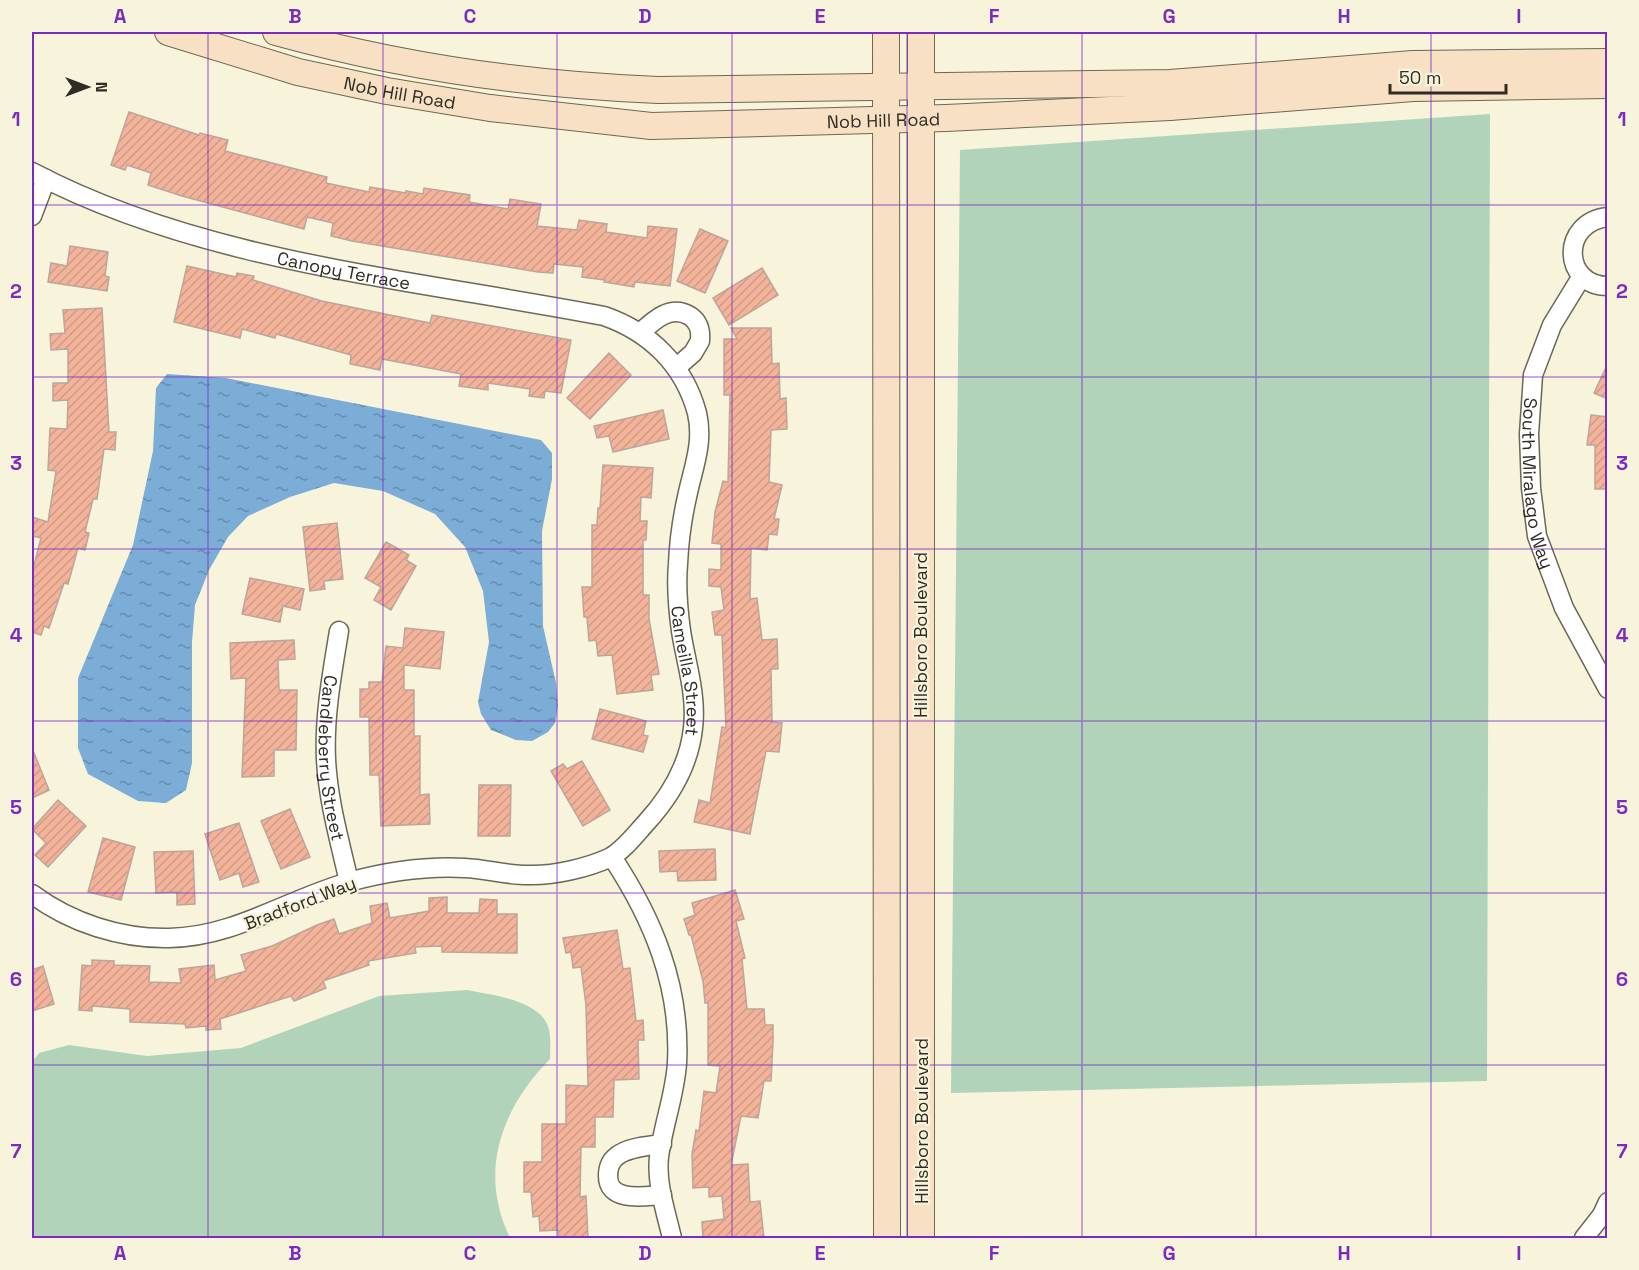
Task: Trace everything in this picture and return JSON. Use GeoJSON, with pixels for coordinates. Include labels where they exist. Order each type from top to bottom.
{"type":"FeatureCollection","features":[{"type":"Feature","properties":{"kind":"main road","name":"Nob Hill Road"},"geometry":{"type":"LineString","coordinates":[[168,32],[298,72],[387,92],[582,120],[651,126],[921,119],[1170,107],[1413,76],[1608,85]]}},
{"type":"Feature","properties":{"kind":"main road","name":"Nob Hill Road"},"geometry":{"type":"LineString","coordinates":[[276,32],[394,61],[450,71],[592,88],[658,90],[1170,83],[1413,76],[1608,62]]}},
{"type":"Feature","properties":{"kind":"main road","name":"Hillsboro Boulevard"},"geometry":{"type":"LineString","coordinates":[[886,32],[887,1239]]}},
{"type":"Feature","properties":{"kind":"main road","name":"Hillsboro Boulevard"},"geometry":{"type":"LineString","coordinates":[[921,32],[921,1239]]}},
{"type":"Feature","properties":{"kind":"main road"},"geometry":{"type":"LineString","coordinates":[[887,758],[903,799],[904,886],[920,905]]}},
{"type":"Feature","properties":{"kind":"main road"},"geometry":{"type":"LineString","coordinates":[[886,914],[898,920],[904,944],[905,1031],[921,1063]]}},
{"type":"Feature","properties":{"kind":"street"},"geometry":{"type":"LineString","coordinates":[[32,216],[39,176]]}},
{"type":"Feature","properties":{"kind":"street","name":"Canopy Terrace"},"geometry":{"type":"LineString","coordinates":[[39,176],[124,211],[189,234],[301,260],[604,316],[630,325],[659,347]]}},
{"type":"Feature","properties":{"kind":"street"},"geometry":{"type":"LineString","coordinates":[[1608,218],[1595,219],[1578,233],[1572,255],[1582,276],[1591,282],[1608,286]]}},
{"type":"Feature","properties":{"kind":"street","name":"South Miralago Way"},"geometry":{"type":"LineString","coordinates":[[1582,276],[1552,324],[1533,375],[1529,434],[1531,488],[1537,536],[1564,608],[1608,689]]}},
{"type":"Feature","properties":{"kind":"street"},"geometry":{"type":"LineString","coordinates":[[640,333],[657,318],[672,312],[680,312],[697,323],[700,341],[693,353],[676,367]]}},
{"type":"Feature","properties":{"kind":"street","name":"Cameilla Street"},"geometry":{"type":"LineString","coordinates":[[612,857],[662,805],[680,777],[694,726],[694,697],[678,598],[678,564],[681,525],[697,461],[700,437],[697,414],[676,367],[659,347]]}},
{"type":"Feature","properties":{"kind":"street","name":"Candleberry Street"},"geometry":{"type":"LineString","coordinates":[[339,632],[330,684],[326,761],[330,795],[349,882]]}},
{"type":"Feature","properties":{"kind":"street"},"geometry":{"type":"LineString","coordinates":[[612,857],[652,926],[663,956],[671,991],[676,1027],[676,1064],[659,1157],[662,1195],[672,1239]]}},
{"type":"Feature","properties":{"kind":"street","name":"Bradford Way"},"geometry":{"type":"LineString","coordinates":[[32,894],[79,921],[141,936],[174,938],[236,927],[349,882],[429,869],[465,868],[531,875],[554,873],[612,857]]}},
{"type":"Feature","properties":{"kind":"street"},"geometry":{"type":"LineString","coordinates":[[662,1143],[628,1150],[616,1156],[608,1167],[608,1181],[614,1191],[624,1196],[662,1195]]}},
{"type":"Feature","properties":{"kind":"street"},"geometry":{"type":"LineString","coordinates":[[1584,1239],[1602,1215],[1608,1202]]}},
{"type":"Feature","properties":{"kind":"green space"},"geometry":{"type":"Polygon","coordinates":[[[1490,114],[1487,1081],[951,1093],[960,150],[1490,114]]]}},
{"type":"Feature","properties":{"kind":"green space"},"geometry":{"type":"Polygon","coordinates":[[[467,990],[527,1005],[545,1020],[550,1033],[550,1059],[519,1099],[507,1120],[500,1142],[496,1166],[496,1189],[510,1238],[32,1238],[32,1062],[39,1053],[69,1045],[147,1056],[241,1048],[379,996],[467,990]]]}},
{"type":"Feature","properties":{"kind":"water"},"geometry":{"type":"Polygon","coordinates":[[[167,374],[226,378],[541,440],[552,453],[552,479],[542,531],[543,626],[556,683],[558,706],[555,723],[548,732],[532,741],[516,740],[491,730],[481,714],[478,702],[489,642],[483,591],[465,547],[435,514],[383,491],[334,483],[290,497],[248,516],[228,537],[209,570],[195,605],[192,642],[192,763],[186,790],[166,803],[138,801],[88,774],[78,748],[78,678],[133,545],[153,451],[156,388],[167,374]]]}},
{"type":"Feature","properties":{"kind":"building"},"geometry":{"type":"Polygon","coordinates":[[[129,112],[199,135],[200,133],[228,140],[225,151],[327,177],[326,183],[369,192],[370,187],[423,194],[424,188],[470,195],[469,202],[508,209],[510,199],[541,204],[537,226],[577,230],[579,220],[607,224],[606,232],[647,238],[648,226],[677,229],[670,286],[635,282],[634,287],[604,282],[605,280],[582,277],[583,267],[554,264],[553,273],[538,272],[352,241],[331,236],[333,223],[307,217],[304,229],[182,196],[148,185],[151,173],[127,165],[125,170],[111,165],[129,112]]]}},
{"type":"Feature","properties":{"kind":"building"},"geometry":{"type":"Polygon","coordinates":[[[700,229],[728,241],[705,293],[677,281],[700,229]]]}},
{"type":"Feature","properties":{"kind":"building"},"geometry":{"type":"Polygon","coordinates":[[[70,246],[108,252],[105,276],[109,277],[107,291],[48,282],[51,263],[67,266],[70,246]]]}},
{"type":"Feature","properties":{"kind":"building"},"geometry":{"type":"Polygon","coordinates":[[[187,266],[236,277],[237,273],[254,276],[253,280],[322,301],[430,323],[432,315],[571,340],[561,393],[545,391],[544,398],[529,396],[530,389],[488,383],[488,390],[459,386],[461,374],[382,359],[380,370],[350,364],[351,355],[276,334],[275,338],[242,329],[240,338],[174,322],[187,266]]]}},
{"type":"Feature","properties":{"kind":"building"},"geometry":{"type":"Polygon","coordinates":[[[762,268],[778,295],[729,325],[713,298],[762,268]]]}},
{"type":"Feature","properties":{"kind":"building"},"geometry":{"type":"Polygon","coordinates":[[[102,308],[109,432],[116,432],[115,450],[104,449],[97,499],[93,499],[85,532],[89,533],[85,550],[78,548],[68,584],[64,583],[49,628],[44,626],[41,635],[32,632],[32,573],[41,538],[32,536],[32,517],[48,522],[56,471],[48,470],[50,428],[67,429],[68,400],[53,401],[53,383],[68,383],[68,349],[51,350],[50,334],[65,333],[63,310],[102,308]]]}},
{"type":"Feature","properties":{"kind":"building"},"geometry":{"type":"Polygon","coordinates":[[[731,328],[771,328],[772,364],[779,363],[780,399],[786,398],[787,429],[771,430],[769,482],[782,485],[774,519],[779,519],[777,535],[769,534],[767,550],[751,548],[750,599],[757,598],[762,640],[777,639],[778,669],[771,669],[772,722],[782,723],[779,752],[766,751],[750,834],[694,822],[699,800],[710,803],[722,727],[726,728],[722,635],[715,635],[712,612],[724,610],[721,587],[709,586],[709,569],[721,570],[721,544],[712,543],[715,512],[723,481],[728,482],[730,395],[724,395],[724,339],[737,339],[731,328]]]}},
{"type":"Feature","properties":{"kind":"building"},"geometry":{"type":"Polygon","coordinates":[[[609,353],[631,375],[590,419],[567,398],[609,353]]]}},
{"type":"Feature","properties":{"kind":"building"},"geometry":{"type":"Polygon","coordinates":[[[1608,363],[1608,399],[1594,393],[1608,363]]]}},
{"type":"Feature","properties":{"kind":"building"},"geometry":{"type":"Polygon","coordinates":[[[663,410],[669,439],[613,452],[609,436],[597,438],[594,426],[663,410]]]}},
{"type":"Feature","properties":{"kind":"building"},"geometry":{"type":"Polygon","coordinates":[[[1591,415],[1608,417],[1608,489],[1595,489],[1595,445],[1587,445],[1591,415]]]}},
{"type":"Feature","properties":{"kind":"building"},"geometry":{"type":"Polygon","coordinates":[[[603,465],[653,468],[651,498],[641,497],[640,521],[647,521],[646,540],[643,540],[643,595],[649,595],[649,619],[659,674],[651,675],[653,690],[617,694],[612,655],[598,656],[596,640],[589,641],[587,617],[584,617],[582,587],[592,587],[592,525],[597,525],[603,465]]]}},
{"type":"Feature","properties":{"kind":"building"},"geometry":{"type":"Polygon","coordinates":[[[337,523],[343,579],[324,581],[325,589],[310,591],[303,527],[337,523]]]}},
{"type":"Feature","properties":{"kind":"building"},"geometry":{"type":"Polygon","coordinates":[[[386,542],[409,555],[406,560],[416,566],[391,610],[374,600],[381,587],[365,578],[386,542]]]}},
{"type":"Feature","properties":{"kind":"building"},"geometry":{"type":"Polygon","coordinates":[[[250,578],[304,589],[300,610],[283,606],[280,622],[242,614],[250,578]]]}},
{"type":"Feature","properties":{"kind":"building"},"geometry":{"type":"Polygon","coordinates":[[[405,628],[444,632],[440,669],[404,665],[404,690],[414,690],[414,736],[420,736],[420,795],[429,794],[430,824],[381,826],[379,775],[370,775],[369,717],[360,717],[360,689],[369,689],[369,682],[382,682],[386,646],[403,648],[405,628]]]}},
{"type":"Feature","properties":{"kind":"building"},"geometry":{"type":"Polygon","coordinates":[[[294,640],[295,659],[278,660],[279,690],[297,690],[296,750],[274,750],[274,776],[242,777],[246,678],[231,679],[230,643],[294,640]]]}},
{"type":"Feature","properties":{"kind":"building"},"geometry":{"type":"Polygon","coordinates":[[[600,709],[646,721],[643,735],[648,736],[643,752],[592,739],[600,709]]]}},
{"type":"Feature","properties":{"kind":"building"},"geometry":{"type":"Polygon","coordinates":[[[32,748],[49,790],[32,798],[32,748]]]}},
{"type":"Feature","properties":{"kind":"building"},"geometry":{"type":"Polygon","coordinates":[[[582,761],[610,810],[583,826],[551,771],[563,764],[567,769],[582,761]]]}},
{"type":"Feature","properties":{"kind":"building"},"geometry":{"type":"Polygon","coordinates":[[[479,785],[511,785],[510,836],[478,836],[479,785]]]}},
{"type":"Feature","properties":{"kind":"building"},"geometry":{"type":"Polygon","coordinates":[[[58,800],[86,826],[48,867],[35,855],[46,843],[32,829],[58,800]]]}},
{"type":"Feature","properties":{"kind":"building"},"geometry":{"type":"Polygon","coordinates":[[[290,809],[310,857],[281,869],[261,821],[290,809]]]}},
{"type":"Feature","properties":{"kind":"building"},"geometry":{"type":"Polygon","coordinates":[[[239,823],[259,882],[243,887],[239,873],[220,880],[205,834],[239,823]]]}},
{"type":"Feature","properties":{"kind":"building"},"geometry":{"type":"Polygon","coordinates":[[[103,838],[135,847],[121,900],[88,892],[103,838]]]}},
{"type":"Feature","properties":{"kind":"building"},"geometry":{"type":"Polygon","coordinates":[[[715,849],[716,880],[678,881],[677,871],[660,872],[659,851],[715,849]]]}},
{"type":"Feature","properties":{"kind":"building"},"geometry":{"type":"Polygon","coordinates":[[[193,851],[195,904],[177,905],[177,892],[156,893],[154,852],[193,851]]]}},
{"type":"Feature","properties":{"kind":"building"},"geometry":{"type":"Polygon","coordinates":[[[735,890],[744,919],[736,921],[745,958],[742,959],[747,1009],[764,1009],[765,1025],[773,1025],[773,1042],[771,1081],[764,1081],[758,1118],[741,1116],[731,1165],[748,1164],[750,1202],[760,1201],[764,1239],[703,1239],[702,1222],[724,1219],[722,1196],[709,1197],[709,1187],[693,1188],[692,1154],[696,1130],[699,1131],[704,1091],[716,1093],[720,1066],[708,1065],[708,1003],[705,1003],[703,981],[691,935],[689,935],[684,919],[695,915],[692,903],[735,890]]]}},
{"type":"Feature","properties":{"kind":"building"},"geometry":{"type":"Polygon","coordinates":[[[447,897],[447,913],[479,913],[480,899],[497,900],[497,914],[517,914],[517,953],[442,952],[442,946],[415,947],[416,953],[368,961],[369,965],[323,981],[326,988],[294,1001],[291,996],[220,1019],[221,1029],[206,1030],[206,1026],[186,1028],[185,1024],[130,1022],[130,1009],[92,1006],[92,1011],[79,1010],[82,965],[92,966],[92,960],[114,961],[114,965],[150,966],[149,982],[181,983],[179,969],[214,965],[215,980],[246,971],[241,955],[272,946],[317,925],[334,919],[339,934],[372,923],[370,906],[387,903],[390,918],[429,911],[429,898],[447,897]]]}},
{"type":"Feature","properties":{"kind":"building"},"geometry":{"type":"Polygon","coordinates":[[[617,930],[623,969],[630,968],[636,1021],[643,1020],[644,1040],[638,1040],[639,1079],[614,1080],[613,1117],[595,1117],[595,1147],[581,1147],[580,1197],[586,1196],[588,1239],[559,1239],[558,1230],[540,1231],[539,1216],[533,1217],[531,1192],[524,1192],[524,1162],[542,1162],[542,1124],[566,1124],[566,1085],[588,1086],[586,1005],[581,967],[573,968],[571,952],[566,953],[563,938],[617,930]]]}},
{"type":"Feature","properties":{"kind":"building"},"geometry":{"type":"Polygon","coordinates":[[[43,966],[54,1004],[32,1011],[32,970],[43,966]]]}}]}
